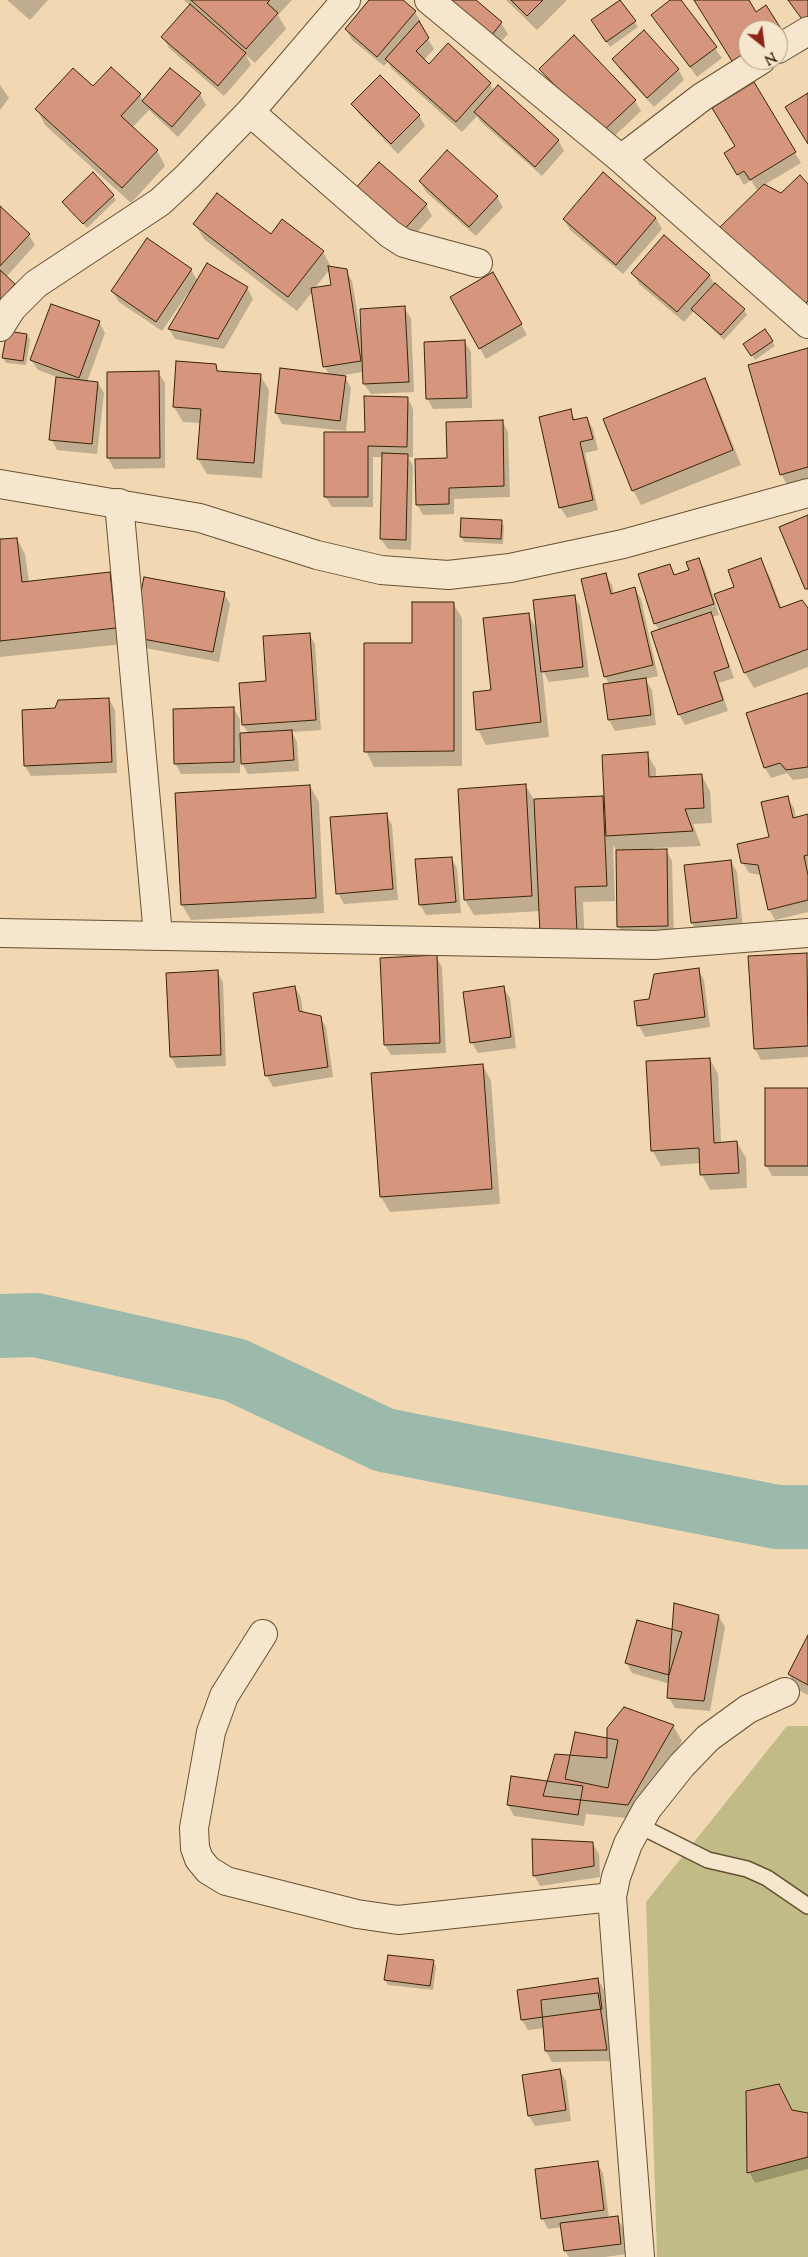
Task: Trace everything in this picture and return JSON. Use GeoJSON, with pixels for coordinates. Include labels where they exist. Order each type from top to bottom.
{"type":"FeatureCollection","features":[{"type":"Feature","properties":{"kind":"street"},"geometry":{"type":"LineString","coordinates":[[0,327],[12,308],[36,284],[160,202],[188,176],[250,112],[346,0]]}},
{"type":"Feature","properties":{"kind":"street"},"geometry":{"type":"LineString","coordinates":[[429,0],[621,158],[808,324]]}},
{"type":"Feature","properties":{"kind":"street"},"geometry":{"type":"LineString","coordinates":[[788,43],[808,31]]}},
{"type":"Feature","properties":{"kind":"street"},"geometry":{"type":"LineString","coordinates":[[621,158],[702,97],[744,70]]}},
{"type":"Feature","properties":{"kind":"street"},"geometry":{"type":"LineString","coordinates":[[250,112],[390,234],[404,243],[478,264]]}},
{"type":"Feature","properties":{"kind":"street"},"geometry":{"type":"LineString","coordinates":[[0,484],[200,518],[317,554],[381,570],[448,575],[510,568],[623,544],[808,493]]}},
{"type":"Feature","properties":{"kind":"street"},"geometry":{"type":"LineString","coordinates":[[119,503],[158,935]]}},
{"type":"Feature","properties":{"kind":"street"},"geometry":{"type":"LineString","coordinates":[[0,933],[654,945],[808,933]]}},
{"type":"Feature","properties":{"kind":"street"},"geometry":{"type":"LineString","coordinates":[[263,1634],[224,1696],[211,1732],[194,1828],[195,1848],[199,1859],[208,1870],[226,1881],[357,1914],[398,1920],[612,1897]]}},
{"type":"Feature","properties":{"kind":"street"},"geometry":{"type":"LineString","coordinates":[[640,2257],[612,1897],[616,1877],[628,1844],[647,1808],[708,1738],[748,1709],[786,1692]]}},
{"type":"Feature","properties":{"kind":"lane"},"geometry":{"type":"LineString","coordinates":[[638,1825],[708,1860],[754,1872],[767,1878],[808,1906]]}},
{"type":"Feature","properties":{"kind":"shaded area"},"geometry":{"type":"Polygon","coordinates":[[[787,1726],[808,1726],[808,2257],[657,2257],[646,1902],[787,1726]]]}},
{"type":"Feature","properties":{"kind":"building"},"geometry":{"type":"Polygon","coordinates":[[[191,0],[270,0],[267,3],[278,13],[246,49],[191,0]]]}},
{"type":"Feature","properties":{"kind":"building"},"geometry":{"type":"Polygon","coordinates":[[[369,0],[403,0],[416,11],[377,57],[345,29],[369,0]]]}},
{"type":"Feature","properties":{"kind":"building"},"geometry":{"type":"Polygon","coordinates":[[[433,0],[476,0],[502,22],[485,44],[433,0]]]}},
{"type":"Feature","properties":{"kind":"building"},"geometry":{"type":"Polygon","coordinates":[[[511,0],[543,0],[527,16],[511,0]]]}},
{"type":"Feature","properties":{"kind":"building"},"geometry":{"type":"Polygon","coordinates":[[[620,0],[636,21],[606,42],[591,20],[620,0]]]}},
{"type":"Feature","properties":{"kind":"building"},"geometry":{"type":"Polygon","coordinates":[[[670,0],[681,0],[717,47],[690,67],[651,15],[670,0]]]}},
{"type":"Feature","properties":{"kind":"building"},"geometry":{"type":"Polygon","coordinates":[[[694,0],[749,0],[756,12],[766,5],[776,20],[738,20],[738,64],[735,66],[694,0]]]}},
{"type":"Feature","properties":{"kind":"building"},"geometry":{"type":"Polygon","coordinates":[[[788,0],[808,0],[808,19],[804,22],[788,0]]]}},
{"type":"Feature","properties":{"kind":"building"},"geometry":{"type":"Polygon","coordinates":[[[190,4],[246,53],[218,86],[161,37],[190,4]]]}},
{"type":"Feature","properties":{"kind":"building"},"geometry":{"type":"Polygon","coordinates":[[[419,21],[429,38],[416,51],[429,64],[448,43],[491,83],[456,122],[385,59],[419,21]]]}},
{"type":"Feature","properties":{"kind":"building"},"geometry":{"type":"Polygon","coordinates":[[[644,30],[679,69],[647,98],[612,59],[644,30]]]}},
{"type":"Feature","properties":{"kind":"building"},"geometry":{"type":"Polygon","coordinates":[[[574,35],[636,100],[601,133],[539,69],[574,35]]]}},
{"type":"Feature","properties":{"kind":"building"},"geometry":{"type":"Polygon","coordinates":[[[111,67],[141,94],[121,116],[158,150],[122,188],[35,109],[73,68],[93,86],[111,67]]]}},
{"type":"Feature","properties":{"kind":"building"},"geometry":{"type":"Polygon","coordinates":[[[170,68],[201,93],[172,127],[142,101],[170,68]]]}},
{"type":"Feature","properties":{"kind":"building"},"geometry":{"type":"Polygon","coordinates":[[[380,75],[420,115],[391,144],[351,104],[380,75]]]}},
{"type":"Feature","properties":{"kind":"building"},"geometry":{"type":"Polygon","coordinates":[[[754,82],[796,152],[750,180],[744,171],[737,175],[724,153],[735,146],[712,108],[754,82]]]}},
{"type":"Feature","properties":{"kind":"building"},"geometry":{"type":"Polygon","coordinates":[[[498,85],[559,140],[535,167],[474,112],[498,85]]]}},
{"type":"Feature","properties":{"kind":"building"},"geometry":{"type":"Polygon","coordinates":[[[808,93],[808,144],[785,107],[808,93]]]}},
{"type":"Feature","properties":{"kind":"building"},"geometry":{"type":"Polygon","coordinates":[[[447,150],[498,196],[469,227],[419,181],[447,150]]]}},
{"type":"Feature","properties":{"kind":"building"},"geometry":{"type":"Polygon","coordinates":[[[379,162],[427,204],[402,232],[354,190],[379,162]]]}},
{"type":"Feature","properties":{"kind":"building"},"geometry":{"type":"Polygon","coordinates":[[[93,172],[114,195],[83,224],[62,202],[93,172]]]}},
{"type":"Feature","properties":{"kind":"building"},"geometry":{"type":"Polygon","coordinates":[[[603,172],[656,218],[616,265],[563,219],[603,172]]]}},
{"type":"Feature","properties":{"kind":"building"},"geometry":{"type":"Polygon","coordinates":[[[800,175],[808,184],[808,301],[798,311],[719,228],[764,184],[781,193],[800,175]]]}},
{"type":"Feature","properties":{"kind":"building"},"geometry":{"type":"Polygon","coordinates":[[[217,193],[271,234],[282,219],[324,251],[288,297],[193,224],[217,193]]]}},
{"type":"Feature","properties":{"kind":"building"},"geometry":{"type":"Polygon","coordinates":[[[0,206],[30,234],[0,266],[0,206]]]}},
{"type":"Feature","properties":{"kind":"building"},"geometry":{"type":"Polygon","coordinates":[[[664,235],[710,275],[677,312],[631,273],[664,235]]]}},
{"type":"Feature","properties":{"kind":"building"},"geometry":{"type":"Polygon","coordinates":[[[147,238],[192,269],[156,322],[111,291],[147,238]]]}},
{"type":"Feature","properties":{"kind":"building"},"geometry":{"type":"Polygon","coordinates":[[[207,263],[248,287],[218,339],[168,329],[207,263]]]}},
{"type":"Feature","properties":{"kind":"building"},"geometry":{"type":"Polygon","coordinates":[[[328,266],[347,269],[361,361],[323,367],[311,288],[331,285],[328,266]]]}},
{"type":"Feature","properties":{"kind":"building"},"geometry":{"type":"Polygon","coordinates":[[[0,270],[15,284],[0,301],[0,270]]]}},
{"type":"Feature","properties":{"kind":"building"},"geometry":{"type":"Polygon","coordinates":[[[493,272],[522,324],[479,349],[450,297],[493,272]]]}},
{"type":"Feature","properties":{"kind":"building"},"geometry":{"type":"Polygon","coordinates":[[[715,283],[745,309],[721,335],[691,309],[715,283]]]}},
{"type":"Feature","properties":{"kind":"building"},"geometry":{"type":"Polygon","coordinates":[[[51,304],[100,321],[79,378],[30,360],[51,304]]]}},
{"type":"Feature","properties":{"kind":"building"},"geometry":{"type":"Polygon","coordinates":[[[405,306],[409,382],[363,384],[360,309],[405,306]]]}},
{"type":"Feature","properties":{"kind":"building"},"geometry":{"type":"Polygon","coordinates":[[[765,329],[773,341],[751,356],[743,344],[765,329]]]}},
{"type":"Feature","properties":{"kind":"building"},"geometry":{"type":"Polygon","coordinates":[[[7,331],[27,334],[23,361],[2,358],[7,331]]]}},
{"type":"Feature","properties":{"kind":"building"},"geometry":{"type":"Polygon","coordinates":[[[465,340],[467,398],[426,399],[424,342],[465,340]]]}},
{"type":"Feature","properties":{"kind":"building"},"geometry":{"type":"Polygon","coordinates":[[[808,348],[808,467],[780,475],[748,365],[808,348]]]}},
{"type":"Feature","properties":{"kind":"building"},"geometry":{"type":"Polygon","coordinates":[[[176,361],[216,364],[217,371],[261,374],[254,463],[197,459],[201,409],[173,407],[176,361]]]}},
{"type":"Feature","properties":{"kind":"building"},"geometry":{"type":"Polygon","coordinates":[[[280,368],[346,376],[340,421],[275,413],[280,368]]]}},
{"type":"Feature","properties":{"kind":"building"},"geometry":{"type":"Polygon","coordinates":[[[159,371],[160,458],[107,458],[107,372],[159,371]]]}},
{"type":"Feature","properties":{"kind":"building"},"geometry":{"type":"Polygon","coordinates":[[[56,377],[98,382],[92,444],[49,440],[56,377]]]}},
{"type":"Feature","properties":{"kind":"building"},"geometry":{"type":"Polygon","coordinates":[[[705,378],[733,450],[632,491],[603,419],[705,378]]]}},
{"type":"Feature","properties":{"kind":"building"},"geometry":{"type":"Polygon","coordinates":[[[364,396],[408,397],[407,447],[368,446],[368,497],[324,497],[324,432],[365,432],[364,396]]]}},
{"type":"Feature","properties":{"kind":"building"},"geometry":{"type":"Polygon","coordinates":[[[571,409],[573,420],[587,417],[593,439],[580,442],[593,500],[559,508],[539,417],[571,409]]]}},
{"type":"Feature","properties":{"kind":"building"},"geometry":{"type":"Polygon","coordinates":[[[503,420],[504,486],[449,488],[449,504],[416,505],[415,459],[447,458],[446,422],[503,420]]]}},
{"type":"Feature","properties":{"kind":"building"},"geometry":{"type":"Polygon","coordinates":[[[382,453],[408,454],[406,540],[380,539],[382,453]]]}},
{"type":"Feature","properties":{"kind":"building"},"geometry":{"type":"Polygon","coordinates":[[[808,515],[808,589],[805,589],[779,527],[808,515]]]}},
{"type":"Feature","properties":{"kind":"building"},"geometry":{"type":"Polygon","coordinates":[[[461,518],[502,520],[501,539],[460,537],[461,518]]]}},
{"type":"Feature","properties":{"kind":"building"},"geometry":{"type":"Polygon","coordinates":[[[17,538],[22,582],[110,572],[116,628],[0,641],[0,539],[17,538]]]}},
{"type":"Feature","properties":{"kind":"building"},"geometry":{"type":"Polygon","coordinates":[[[699,558],[714,604],[654,624],[638,574],[670,564],[674,575],[689,570],[686,562],[699,558]]]}},
{"type":"Feature","properties":{"kind":"building"},"geometry":{"type":"Polygon","coordinates":[[[761,558],[780,608],[802,600],[808,608],[808,649],[744,673],[714,594],[734,587],[728,570],[761,558]]]}},
{"type":"Feature","properties":{"kind":"building"},"geometry":{"type":"Polygon","coordinates":[[[606,573],[611,594],[635,587],[653,665],[604,677],[581,579],[606,573]]]}},
{"type":"Feature","properties":{"kind":"building"},"geometry":{"type":"Polygon","coordinates":[[[144,577],[225,592],[213,652],[132,637],[144,577]]]}},
{"type":"Feature","properties":{"kind":"building"},"geometry":{"type":"Polygon","coordinates":[[[575,595],[583,667],[541,672],[533,600],[575,595]]]}},
{"type":"Feature","properties":{"kind":"building"},"geometry":{"type":"Polygon","coordinates":[[[412,602],[454,602],[454,751],[364,752],[364,643],[412,643],[412,602]]]}},
{"type":"Feature","properties":{"kind":"building"},"geometry":{"type":"Polygon","coordinates":[[[711,612],[729,667],[714,672],[723,700],[678,715],[651,632],[711,612]]]}},
{"type":"Feature","properties":{"kind":"building"},"geometry":{"type":"Polygon","coordinates":[[[529,613],[541,722],[476,730],[473,692],[491,690],[483,618],[529,613]]]}},
{"type":"Feature","properties":{"kind":"building"},"geometry":{"type":"Polygon","coordinates":[[[310,633],[316,720],[242,725],[239,683],[266,681],[263,636],[310,633]]]}},
{"type":"Feature","properties":{"kind":"building"},"geometry":{"type":"Polygon","coordinates":[[[646,678],[651,715],[608,720],[603,684],[646,678]]]}},
{"type":"Feature","properties":{"kind":"building"},"geometry":{"type":"Polygon","coordinates":[[[808,693],[808,767],[786,770],[780,763],[764,768],[746,713],[808,693]]]}},
{"type":"Feature","properties":{"kind":"building"},"geometry":{"type":"Polygon","coordinates":[[[109,698],[112,762],[24,766],[22,710],[55,708],[58,700],[109,698]]]}},
{"type":"Feature","properties":{"kind":"building"},"geometry":{"type":"Polygon","coordinates":[[[234,707],[234,762],[174,764],[173,709],[234,707]]]}},
{"type":"Feature","properties":{"kind":"building"},"geometry":{"type":"Polygon","coordinates":[[[292,730],[294,760],[241,764],[240,733],[292,730]]]}},
{"type":"Feature","properties":{"kind":"building"},"geometry":{"type":"Polygon","coordinates":[[[648,752],[649,777],[702,774],[704,808],[685,809],[693,831],[606,836],[602,755],[648,752]]]}},
{"type":"Feature","properties":{"kind":"building"},"geometry":{"type":"Polygon","coordinates":[[[526,784],[532,896],[464,900],[458,789],[526,784]]]}},
{"type":"Feature","properties":{"kind":"building"},"geometry":{"type":"Polygon","coordinates":[[[310,785],[316,898],[181,905],[175,793],[310,785]]]}},
{"type":"Feature","properties":{"kind":"building"},"geometry":{"type":"Polygon","coordinates":[[[603,796],[607,886],[575,887],[577,933],[540,934],[534,799],[603,796]]]}},
{"type":"Feature","properties":{"kind":"building"},"geometry":{"type":"Polygon","coordinates":[[[788,796],[793,818],[808,814],[808,855],[804,856],[808,875],[808,900],[768,910],[758,865],[741,863],[737,844],[769,837],[761,802],[788,796]]]}},
{"type":"Feature","properties":{"kind":"building"},"geometry":{"type":"Polygon","coordinates":[[[387,813],[393,889],[336,894],[330,817],[387,813]]]}},
{"type":"Feature","properties":{"kind":"building"},"geometry":{"type":"Polygon","coordinates":[[[667,849],[668,926],[617,927],[616,850],[667,849]]]}},
{"type":"Feature","properties":{"kind":"building"},"geometry":{"type":"Polygon","coordinates":[[[452,857],[456,902],[419,905],[415,859],[452,857]]]}},
{"type":"Feature","properties":{"kind":"building"},"geometry":{"type":"Polygon","coordinates":[[[731,860],[737,918],[691,923],[684,865],[731,860]]]}},
{"type":"Feature","properties":{"kind":"building"},"geometry":{"type":"Polygon","coordinates":[[[807,953],[808,1046],[754,1049],[748,956],[807,953]]]}},
{"type":"Feature","properties":{"kind":"building"},"geometry":{"type":"Polygon","coordinates":[[[437,955],[440,1043],[384,1045],[380,958],[437,955]]]}},
{"type":"Feature","properties":{"kind":"building"},"geometry":{"type":"Polygon","coordinates":[[[699,968],[705,1017],[637,1026],[634,1001],[649,999],[654,974],[699,968]]]}},
{"type":"Feature","properties":{"kind":"building"},"geometry":{"type":"Polygon","coordinates":[[[218,970],[221,1055],[170,1057],[166,973],[218,970]]]}},
{"type":"Feature","properties":{"kind":"building"},"geometry":{"type":"Polygon","coordinates":[[[295,986],[299,1011],[321,1016],[328,1067],[265,1076],[253,993],[295,986]]]}},
{"type":"Feature","properties":{"kind":"building"},"geometry":{"type":"Polygon","coordinates":[[[504,986],[511,1037],[470,1043],[463,992],[504,986]]]}},
{"type":"Feature","properties":{"kind":"building"},"geometry":{"type":"Polygon","coordinates":[[[710,1058],[714,1143],[737,1141],[739,1173],[700,1175],[699,1148],[651,1151],[646,1061],[710,1058]]]}},
{"type":"Feature","properties":{"kind":"building"},"geometry":{"type":"Polygon","coordinates":[[[483,1064],[492,1189],[380,1197],[371,1073],[483,1064]]]}},
{"type":"Feature","properties":{"kind":"building"},"geometry":{"type":"Polygon","coordinates":[[[765,1088],[808,1088],[808,1166],[765,1166],[765,1088]]]}},
{"type":"Feature","properties":{"kind":"building"},"geometry":{"type":"Polygon","coordinates":[[[674,1603],[719,1615],[704,1701],[667,1698],[674,1603]]]}},
{"type":"Feature","properties":{"kind":"building"},"geometry":{"type":"Polygon","coordinates":[[[637,1620],[682,1632],[669,1675],[625,1663],[637,1620]]]}},
{"type":"Feature","properties":{"kind":"building"},"geometry":{"type":"Polygon","coordinates":[[[808,1635],[808,1685],[788,1674],[808,1635]]]}},
{"type":"Feature","properties":{"kind":"building"},"geometry":{"type":"Polygon","coordinates":[[[624,1707],[674,1725],[628,1805],[543,1796],[555,1754],[607,1758],[607,1728],[624,1707]]]}},
{"type":"Feature","properties":{"kind":"building"},"geometry":{"type":"Polygon","coordinates":[[[575,1732],[618,1740],[608,1788],[565,1779],[575,1732]]]}},
{"type":"Feature","properties":{"kind":"building"},"geometry":{"type":"Polygon","coordinates":[[[511,1776],[583,1786],[578,1815],[507,1805],[511,1776]]]}},
{"type":"Feature","properties":{"kind":"building"},"geometry":{"type":"Polygon","coordinates":[[[532,1839],[593,1842],[594,1866],[533,1876],[532,1839]]]}},
{"type":"Feature","properties":{"kind":"building"},"geometry":{"type":"Polygon","coordinates":[[[388,1955],[434,1960],[430,1986],[384,1980],[388,1955]]]}},
{"type":"Feature","properties":{"kind":"building"},"geometry":{"type":"Polygon","coordinates":[[[598,1978],[602,2009],[521,2020],[517,1990],[598,1978]]]}},
{"type":"Feature","properties":{"kind":"building"},"geometry":{"type":"Polygon","coordinates":[[[598,1993],[607,2050],[545,2051],[541,2000],[598,1993]]]}},
{"type":"Feature","properties":{"kind":"building"},"geometry":{"type":"Polygon","coordinates":[[[560,2069],[566,2110],[528,2116],[522,2075],[560,2069]]]}},
{"type":"Feature","properties":{"kind":"building"},"geometry":{"type":"Polygon","coordinates":[[[779,2084],[792,2110],[808,2113],[808,2157],[747,2173],[746,2091],[779,2084]]]}},
{"type":"Feature","properties":{"kind":"building"},"geometry":{"type":"Polygon","coordinates":[[[598,2161],[604,2210],[541,2219],[535,2169],[598,2161]]]}},
{"type":"Feature","properties":{"kind":"building"},"geometry":{"type":"Polygon","coordinates":[[[618,2216],[621,2244],[564,2251],[560,2223],[618,2216]]]}},
{"type":"Feature","properties":{"kind":"waterway"},"geometry":{"type":"LineString","coordinates":[[0,1326],[36,1325],[235,1370],[384,1440],[777,1517],[808,1517]]}}]}
